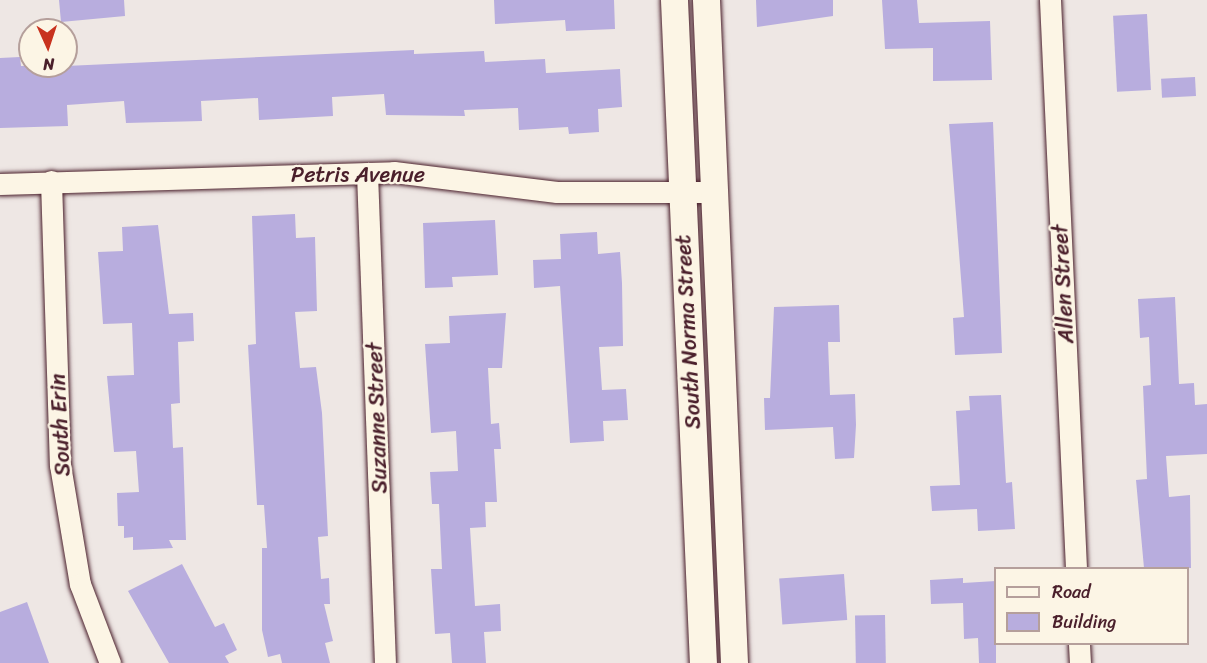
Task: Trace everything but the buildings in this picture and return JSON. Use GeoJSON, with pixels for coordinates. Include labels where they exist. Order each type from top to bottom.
{"type":"FeatureCollection","features":[{"type":"Feature","properties":{"kind":"street","name":"South Norma Street"},"geometry":{"type":"LineString","coordinates":[[674,0],[703,663]]}},
{"type":"Feature","properties":{"kind":"street","name":"South Norma Street"},"geometry":{"type":"LineString","coordinates":[[706,0],[734,663]]}},
{"type":"Feature","properties":{"kind":"street","name":"Allen Street"},"geometry":{"type":"LineString","coordinates":[[1050,0],[1076,567]]}},
{"type":"Feature","properties":{"kind":"street","name":"Petris Avenue"},"geometry":{"type":"LineString","coordinates":[[0,184],[367,173],[457,176],[557,192],[681,189],[715,192]]}},
{"type":"Feature","properties":{"kind":"street","name":"Suzanne Street"},"geometry":{"type":"LineString","coordinates":[[367,173],[385,663]]}},
{"type":"Feature","properties":{"kind":"street","name":"South Erin"},"geometry":{"type":"LineString","coordinates":[[51,181],[60,465],[80,584],[110,663]]}},
{"type":"Feature","properties":{"kind":"street"},"geometry":{"type":"LineString","coordinates":[[1079,645],[1080,663]]}}]}
